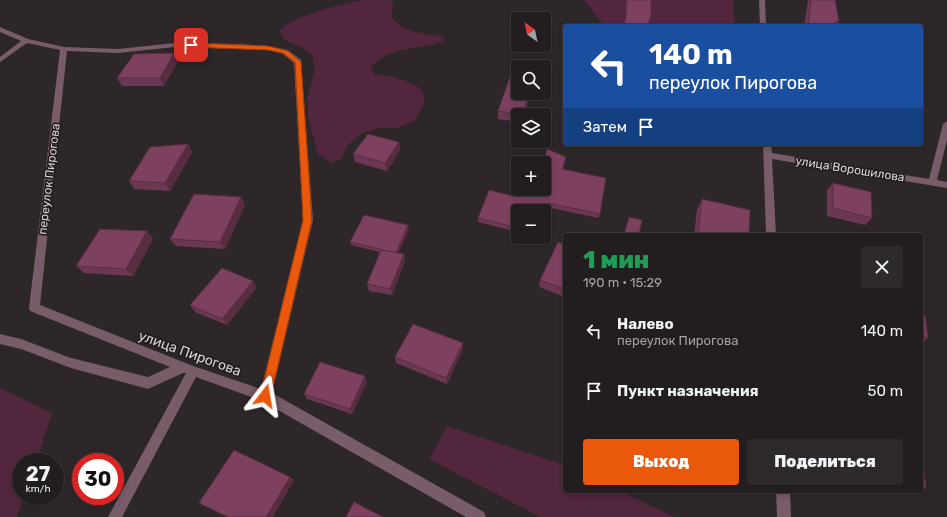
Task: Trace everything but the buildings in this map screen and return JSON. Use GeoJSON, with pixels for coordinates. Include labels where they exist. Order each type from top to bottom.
{"type":"FeatureCollection","features":[{"type":"Feature","properties":{"kind":"street"},"geometry":{"type":"LineString","coordinates":[[762,0],[763,24]]}},
{"type":"Feature","properties":{"kind":"street"},"geometry":{"type":"LineString","coordinates":[[0,29],[26,41],[64,50],[118,51],[175,45],[239,46],[268,48],[285,52],[298,62],[308,220],[265,396]]}},
{"type":"Feature","properties":{"kind":"street"},"geometry":{"type":"LineString","coordinates":[[0,60],[26,41]]}},
{"type":"Feature","properties":{"kind":"street","name":"переулок Пирогова"},"geometry":{"type":"LineString","coordinates":[[34,308],[64,50]]}},
{"type":"Feature","properties":{"kind":"street"},"geometry":{"type":"LineString","coordinates":[[932,182],[947,124]]}},
{"type":"Feature","properties":{"kind":"street"},"geometry":{"type":"LineString","coordinates":[[767,146],[771,233]]}},
{"type":"Feature","properties":{"kind":"street","name":"улица Ворошилова"},"geometry":{"type":"LineString","coordinates":[[768,155],[947,185]]}},
{"type":"Feature","properties":{"kind":"street","name":"улица Пирогова"},"geometry":{"type":"LineString","coordinates":[[34,308],[188,369],[265,396],[475,516]]}},
{"type":"Feature","properties":{"kind":"street"},"geometry":{"type":"LineString","coordinates":[[0,339],[21,344],[71,363],[148,383],[188,369]]}},
{"type":"Feature","properties":{"kind":"street"},"geometry":{"type":"LineString","coordinates":[[115,517],[188,369]]}},
{"type":"Feature","properties":{"kind":"street"},"geometry":{"type":"LineString","coordinates":[[783,493],[784,517]]}},
{"type":"Feature","properties":{"kind":"shaded area"},"geometry":{"type":"Polygon","coordinates":[[[364,0],[390,0],[394,3],[391,16],[401,26],[420,33],[441,36],[445,40],[435,44],[395,52],[378,60],[371,68],[373,73],[399,79],[412,84],[422,91],[425,102],[415,120],[398,128],[379,128],[361,134],[348,145],[341,159],[332,163],[318,154],[309,122],[307,98],[315,70],[312,55],[303,48],[285,40],[280,32],[284,27],[293,21],[304,16],[332,7],[364,0]]]}},
{"type":"Feature","properties":{"kind":"shaded area"},"geometry":{"type":"Polygon","coordinates":[[[584,0],[733,0],[735,24],[603,24],[584,0]]]}},
{"type":"Feature","properties":{"kind":"shaded area"},"geometry":{"type":"Polygon","coordinates":[[[0,388],[52,413],[39,453],[12,453],[12,505],[21,505],[17,517],[0,517],[0,388]]]}},
{"type":"Feature","properties":{"kind":"shaded area"},"geometry":{"type":"Polygon","coordinates":[[[447,426],[563,464],[563,493],[624,493],[674,517],[540,517],[429,459],[447,426]]]}},
{"type":"Feature","properties":{"kind":"route"},"geometry":{"type":"LineString","coordinates":[[191,45],[268,48],[285,52],[298,62],[308,220],[265,396]]}}]}
